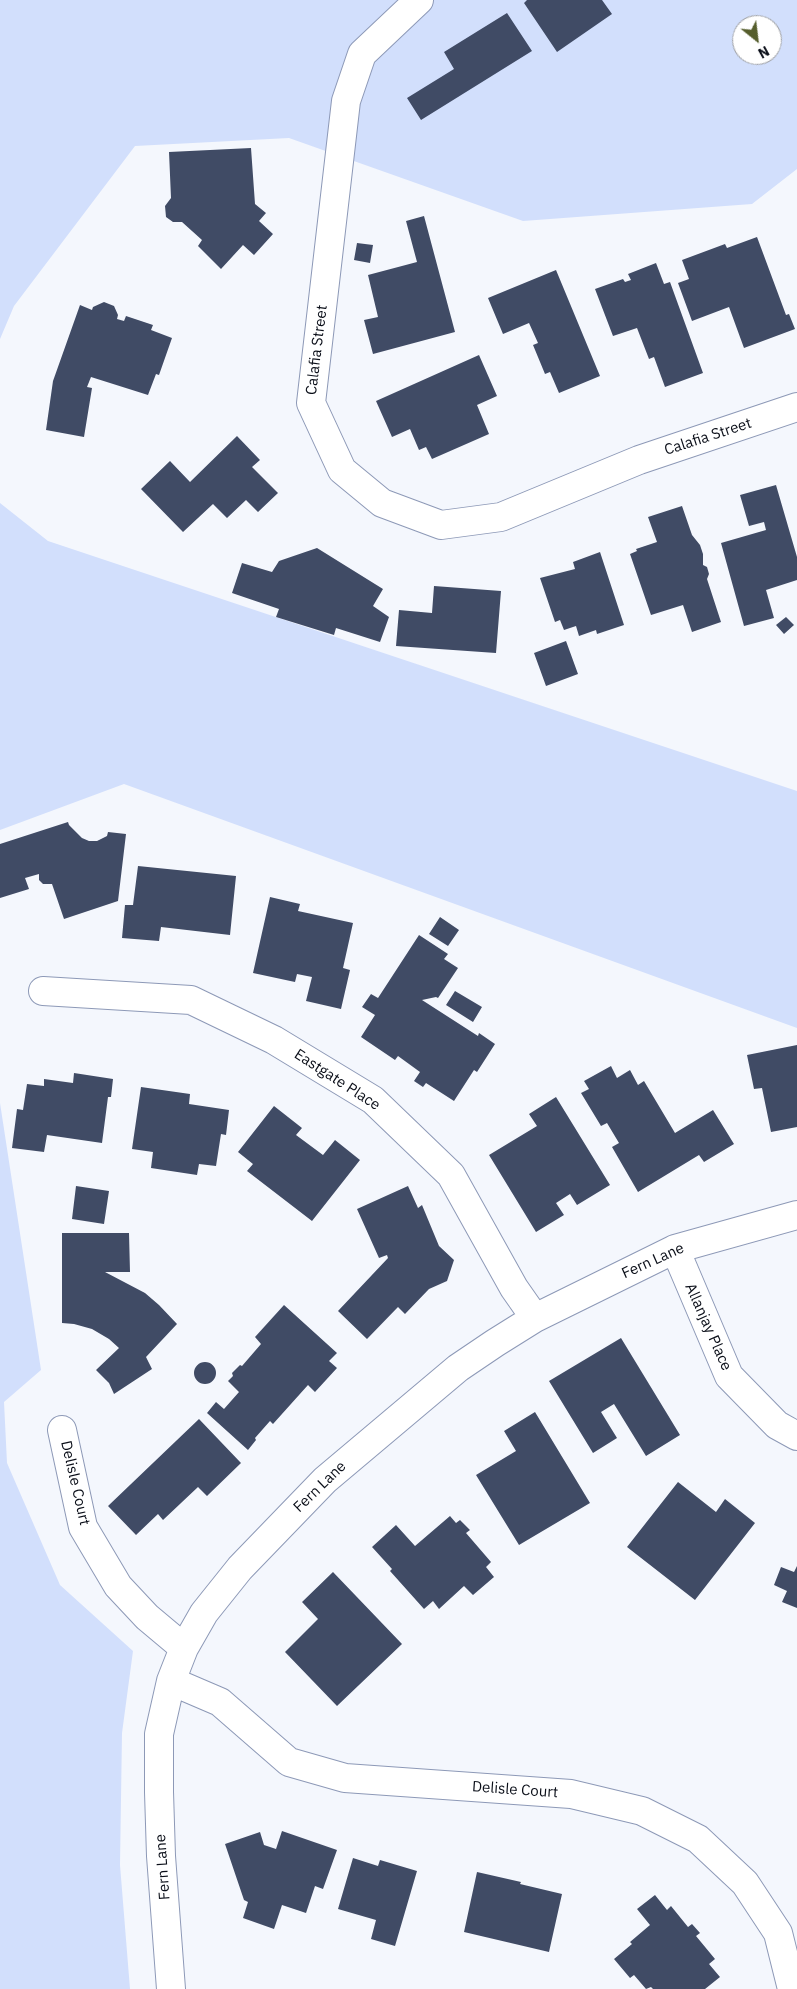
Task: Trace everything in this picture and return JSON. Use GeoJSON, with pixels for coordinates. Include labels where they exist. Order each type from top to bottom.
{"type":"FeatureCollection","features":[{"type":"Feature","properties":{"kind":"street","name":"Calafia Street"},"geometry":{"type":"LineString","coordinates":[[419,0],[362,54],[346,101],[311,403],[342,470],[382,503],[441,525],[501,517],[639,460],[797,407]]}},
{"type":"Feature","properties":{"kind":"street","name":"Eastgate Place"},"geometry":{"type":"LineString","coordinates":[[43,991],[191,1000],[274,1040],[373,1100],[451,1175],[514,1288],[536,1318]]}},
{"type":"Feature","properties":{"kind":"street","name":"Fern Lane"},"geometry":{"type":"LineString","coordinates":[[171,1989],[159,1792],[159,1734],[172,1681],[184,1648],[204,1613],[240,1568],[325,1480],[458,1368],[536,1318],[675,1249],[797,1215]]}},
{"type":"Feature","properties":{"kind":"street","name":"Allanjay Place"},"geometry":{"type":"LineString","coordinates":[[675,1249],[729,1376],[777,1425],[797,1436]]}},
{"type":"Feature","properties":{"kind":"street","name":"Delisle Court"},"geometry":{"type":"LineString","coordinates":[[62,1430],[83,1527],[118,1586],[147,1617],[184,1648]]}},
{"type":"Feature","properties":{"kind":"street","name":"Delisle Court"},"geometry":{"type":"LineString","coordinates":[[172,1681],[220,1702],[289,1762],[345,1778],[571,1794],[642,1811],[698,1839],[745,1883],[778,1933],[792,1989]]}},
{"type":"Feature","properties":{"kind":"shaded area"},"geometry":{"type":"Polygon","coordinates":[[[0,0],[797,0],[797,169],[752,204],[523,221],[289,138],[135,146],[14,306],[0,339],[0,0]]]}},
{"type":"Feature","properties":{"kind":"shaded area"},"geometry":{"type":"Polygon","coordinates":[[[0,503],[48,541],[797,791],[797,1028],[124,784],[0,830],[0,503]]]}},
{"type":"Feature","properties":{"kind":"shaded area"},"geometry":{"type":"Polygon","coordinates":[[[0,1103],[41,1370],[4,1402],[7,1463],[60,1585],[133,1651],[122,1733],[120,1865],[130,1989],[0,1989],[0,1103]]]}},
{"type":"Feature","properties":{"kind":"building"},"geometry":{"type":"Polygon","coordinates":[[[527,0],[602,0],[612,14],[557,52],[524,3],[527,0]]]}},
{"type":"Feature","properties":{"kind":"building"},"geometry":{"type":"Polygon","coordinates":[[[507,13],[532,51],[421,120],[407,98],[454,69],[444,52],[507,13]]]}},
{"type":"Feature","properties":{"kind":"building"},"geometry":{"type":"Polygon","coordinates":[[[251,148],[255,204],[266,213],[259,221],[273,234],[254,255],[243,245],[221,269],[198,246],[202,240],[182,222],[173,222],[166,217],[165,206],[171,198],[169,152],[251,148]]]}},
{"type":"Feature","properties":{"kind":"building"},"geometry":{"type":"Polygon","coordinates":[[[424,216],[455,332],[373,354],[364,320],[378,317],[368,275],[417,262],[406,221],[424,216]]]}},
{"type":"Feature","properties":{"kind":"building"},"geometry":{"type":"Polygon","coordinates":[[[757,237],[786,315],[789,314],[795,329],[744,348],[729,307],[692,321],[678,283],[689,279],[682,260],[725,244],[727,248],[757,237]]]}},
{"type":"Feature","properties":{"kind":"building"},"geometry":{"type":"Polygon","coordinates":[[[357,243],[373,245],[370,263],[354,260],[357,243]]]}},
{"type":"Feature","properties":{"kind":"building"},"geometry":{"type":"Polygon","coordinates":[[[656,263],[664,284],[670,282],[703,373],[665,387],[654,357],[649,359],[637,328],[613,336],[595,289],[623,279],[625,282],[631,280],[628,274],[656,263]]]}},
{"type":"Feature","properties":{"kind":"building"},"geometry":{"type":"Polygon","coordinates":[[[556,270],[600,376],[559,393],[550,372],[545,374],[533,345],[538,343],[529,323],[503,334],[488,298],[556,270]]]}},
{"type":"Feature","properties":{"kind":"building"},"geometry":{"type":"Polygon","coordinates":[[[104,302],[114,306],[118,315],[117,319],[124,321],[126,316],[153,325],[151,330],[172,338],[159,375],[156,374],[148,395],[91,377],[87,387],[92,388],[84,437],[46,430],[53,381],[80,305],[92,310],[93,307],[104,302]]]}},
{"type":"Feature","properties":{"kind":"building"},"geometry":{"type":"Polygon","coordinates":[[[479,355],[497,396],[477,405],[489,434],[432,459],[426,447],[419,450],[410,429],[392,437],[376,401],[479,355]]]}},
{"type":"Feature","properties":{"kind":"building"},"geometry":{"type":"Polygon","coordinates":[[[237,436],[260,460],[252,467],[278,493],[258,512],[246,500],[227,518],[213,504],[183,532],[141,489],[170,461],[190,482],[237,436]]]}},
{"type":"Feature","properties":{"kind":"building"},"geometry":{"type":"Polygon","coordinates":[[[776,485],[797,557],[797,580],[766,590],[774,618],[744,626],[721,543],[766,530],[764,522],[749,526],[740,495],[776,485]]]}},
{"type":"Feature","properties":{"kind":"building"},"geometry":{"type":"Polygon","coordinates":[[[682,506],[692,535],[700,545],[703,554],[703,565],[707,567],[709,574],[707,579],[721,622],[692,632],[683,605],[651,615],[630,554],[637,551],[636,549],[657,542],[648,517],[682,506]]]}},
{"type":"Feature","properties":{"kind":"building"},"geometry":{"type":"Polygon","coordinates":[[[317,548],[383,589],[373,606],[389,617],[380,642],[336,628],[334,635],[276,617],[279,609],[232,593],[242,563],[272,572],[279,561],[317,548]]]}},
{"type":"Feature","properties":{"kind":"building"},"geometry":{"type":"Polygon","coordinates":[[[600,552],[624,625],[597,634],[596,630],[579,636],[576,626],[564,630],[560,620],[555,622],[540,578],[575,569],[573,562],[600,552]]]}},
{"type":"Feature","properties":{"kind":"building"},"geometry":{"type":"Polygon","coordinates":[[[434,586],[501,591],[496,653],[396,646],[399,610],[432,613],[434,586]]]}},
{"type":"Feature","properties":{"kind":"building"},"geometry":{"type":"Polygon","coordinates":[[[786,617],[794,625],[784,634],[776,625],[786,617]]]}},
{"type":"Feature","properties":{"kind":"building"},"geometry":{"type":"Polygon","coordinates":[[[566,641],[578,674],[546,686],[534,653],[566,641]]]}},
{"type":"Feature","properties":{"kind":"building"},"geometry":{"type":"Polygon","coordinates":[[[68,822],[82,838],[89,841],[97,841],[107,836],[108,832],[126,834],[118,901],[64,919],[52,884],[43,884],[39,880],[39,874],[25,878],[29,889],[0,898],[0,844],[68,822]]]}},
{"type":"Feature","properties":{"kind":"building"},"geometry":{"type":"Polygon","coordinates":[[[138,866],[236,876],[230,935],[161,927],[159,941],[122,938],[125,905],[133,905],[138,866]]]}},
{"type":"Feature","properties":{"kind":"building"},"geometry":{"type":"Polygon","coordinates":[[[270,897],[300,904],[298,911],[353,923],[343,968],[350,970],[341,1009],[306,1001],[312,977],[297,974],[295,982],[253,973],[270,897]]]}},
{"type":"Feature","properties":{"kind":"building"},"geometry":{"type":"Polygon","coordinates":[[[440,917],[459,930],[448,946],[429,934],[440,917]]]}},
{"type":"Feature","properties":{"kind":"building"},"geometry":{"type":"Polygon","coordinates":[[[419,935],[448,954],[444,959],[458,968],[438,998],[422,1000],[478,1036],[479,1033],[495,1044],[477,1072],[474,1070],[454,1101],[426,1083],[423,1087],[414,1081],[420,1072],[398,1056],[395,1060],[361,1037],[375,1015],[362,1007],[371,994],[378,998],[419,935]]]}},
{"type":"Feature","properties":{"kind":"building"},"geometry":{"type":"Polygon","coordinates":[[[455,991],[482,1007],[473,1022],[446,1005],[455,991]]]}},
{"type":"Feature","properties":{"kind":"building"},"geometry":{"type":"Polygon","coordinates":[[[797,1045],[797,1127],[771,1132],[762,1088],[754,1089],[747,1055],[797,1045]]]}},
{"type":"Feature","properties":{"kind":"building"},"geometry":{"type":"Polygon","coordinates":[[[611,1066],[617,1078],[630,1070],[638,1085],[644,1081],[675,1133],[713,1110],[734,1144],[704,1162],[699,1155],[638,1192],[612,1147],[619,1143],[607,1123],[601,1126],[581,1093],[589,1089],[584,1081],[611,1066]]]}},
{"type":"Feature","properties":{"kind":"building"},"geometry":{"type":"Polygon","coordinates":[[[74,1073],[113,1079],[111,1097],[108,1097],[102,1143],[47,1135],[44,1152],[12,1148],[17,1109],[23,1110],[27,1084],[44,1086],[44,1079],[73,1083],[74,1073]]]}},
{"type":"Feature","properties":{"kind":"building"},"geometry":{"type":"Polygon","coordinates":[[[141,1087],[190,1094],[189,1104],[229,1110],[226,1135],[221,1134],[216,1166],[199,1164],[197,1175],[151,1168],[153,1152],[132,1149],[141,1087]]]}},
{"type":"Feature","properties":{"kind":"building"},"geometry":{"type":"Polygon","coordinates":[[[556,1097],[610,1185],[577,1205],[570,1194],[556,1203],[564,1215],[536,1232],[489,1155],[537,1126],[529,1114],[556,1097]]]}},
{"type":"Feature","properties":{"kind":"building"},"geometry":{"type":"Polygon","coordinates":[[[274,1106],[302,1128],[296,1135],[323,1155],[335,1140],[360,1160],[312,1221],[247,1171],[253,1164],[238,1152],[274,1106]]]}},
{"type":"Feature","properties":{"kind":"building"},"geometry":{"type":"Polygon","coordinates":[[[76,1186],[109,1191],[104,1224],[72,1219],[76,1186]]]}},
{"type":"Feature","properties":{"kind":"building"},"geometry":{"type":"Polygon","coordinates":[[[408,1186],[418,1208],[422,1205],[439,1246],[454,1260],[447,1281],[429,1289],[405,1314],[398,1307],[367,1339],[338,1311],[388,1258],[387,1255],[379,1258],[357,1209],[408,1186]]]}},
{"type":"Feature","properties":{"kind":"building"},"geometry":{"type":"Polygon","coordinates":[[[62,1233],[129,1233],[130,1272],[105,1272],[145,1293],[177,1324],[146,1357],[152,1369],[114,1394],[109,1383],[96,1370],[119,1348],[109,1339],[92,1329],[62,1323],[62,1233]]]}},
{"type":"Feature","properties":{"kind":"building"},"geometry":{"type":"Polygon","coordinates":[[[284,1305],[337,1353],[329,1361],[337,1368],[315,1392],[308,1385],[273,1424],[270,1421],[255,1438],[256,1440],[248,1450],[207,1413],[216,1402],[224,1409],[239,1392],[228,1381],[233,1376],[232,1373],[240,1365],[242,1366],[261,1344],[255,1337],[284,1305]]]}},
{"type":"Feature","properties":{"kind":"building"},"geometry":{"type":"Polygon","coordinates":[[[621,1338],[680,1435],[646,1456],[614,1404],[601,1412],[617,1438],[593,1453],[549,1381],[621,1338]]]}},
{"type":"Feature","properties":{"kind":"building"},"geometry":{"type":"Polygon","coordinates":[[[205,1362],[213,1365],[216,1373],[213,1381],[205,1384],[197,1381],[194,1373],[197,1365],[205,1362]]]}},
{"type":"Feature","properties":{"kind":"building"},"geometry":{"type":"Polygon","coordinates":[[[535,1412],[590,1503],[519,1545],[476,1475],[516,1451],[504,1431],[535,1412]]]}},
{"type":"Feature","properties":{"kind":"building"},"geometry":{"type":"Polygon","coordinates":[[[199,1419],[241,1463],[207,1496],[198,1487],[163,1520],[158,1514],[136,1535],[108,1506],[199,1419]]]}},
{"type":"Feature","properties":{"kind":"building"},"geometry":{"type":"Polygon","coordinates":[[[678,1482],[716,1512],[725,1499],[755,1523],[695,1600],[627,1547],[678,1482]]]}},
{"type":"Feature","properties":{"kind":"building"},"geometry":{"type":"Polygon","coordinates":[[[450,1516],[456,1523],[460,1520],[470,1530],[466,1533],[491,1562],[486,1567],[494,1577],[473,1595],[464,1586],[439,1609],[433,1601],[424,1609],[390,1571],[392,1569],[372,1547],[396,1525],[415,1546],[450,1516]]]}},
{"type":"Feature","properties":{"kind":"building"},"geometry":{"type":"Polygon","coordinates":[[[797,1566],[797,1608],[782,1602],[787,1591],[774,1585],[781,1567],[794,1572],[797,1566]]]}},
{"type":"Feature","properties":{"kind":"building"},"geometry":{"type":"Polygon","coordinates":[[[333,1572],[402,1644],[337,1706],[285,1652],[318,1619],[302,1602],[333,1572]]]}},
{"type":"Feature","properties":{"kind":"building"},"geometry":{"type":"Polygon","coordinates":[[[282,1831],[337,1850],[323,1889],[315,1886],[306,1913],[282,1905],[274,1929],[243,1918],[248,1902],[244,1900],[225,1844],[260,1832],[264,1845],[276,1849],[282,1831]]]}},
{"type":"Feature","properties":{"kind":"building"},"geometry":{"type":"Polygon","coordinates":[[[353,1858],[378,1866],[380,1860],[417,1871],[395,1946],[371,1939],[376,1920],[338,1909],[353,1858]]]}},
{"type":"Feature","properties":{"kind":"building"},"geometry":{"type":"Polygon","coordinates":[[[477,1872],[562,1894],[549,1952],[464,1932],[477,1872]]]}},
{"type":"Feature","properties":{"kind":"building"},"geometry":{"type":"Polygon","coordinates":[[[655,1895],[667,1910],[671,1906],[688,1927],[692,1924],[700,1933],[696,1936],[715,1959],[709,1964],[720,1977],[705,1989],[653,1989],[651,1987],[646,1989],[634,1975],[630,1978],[614,1959],[650,1925],[637,1909],[655,1895]]]}}]}
